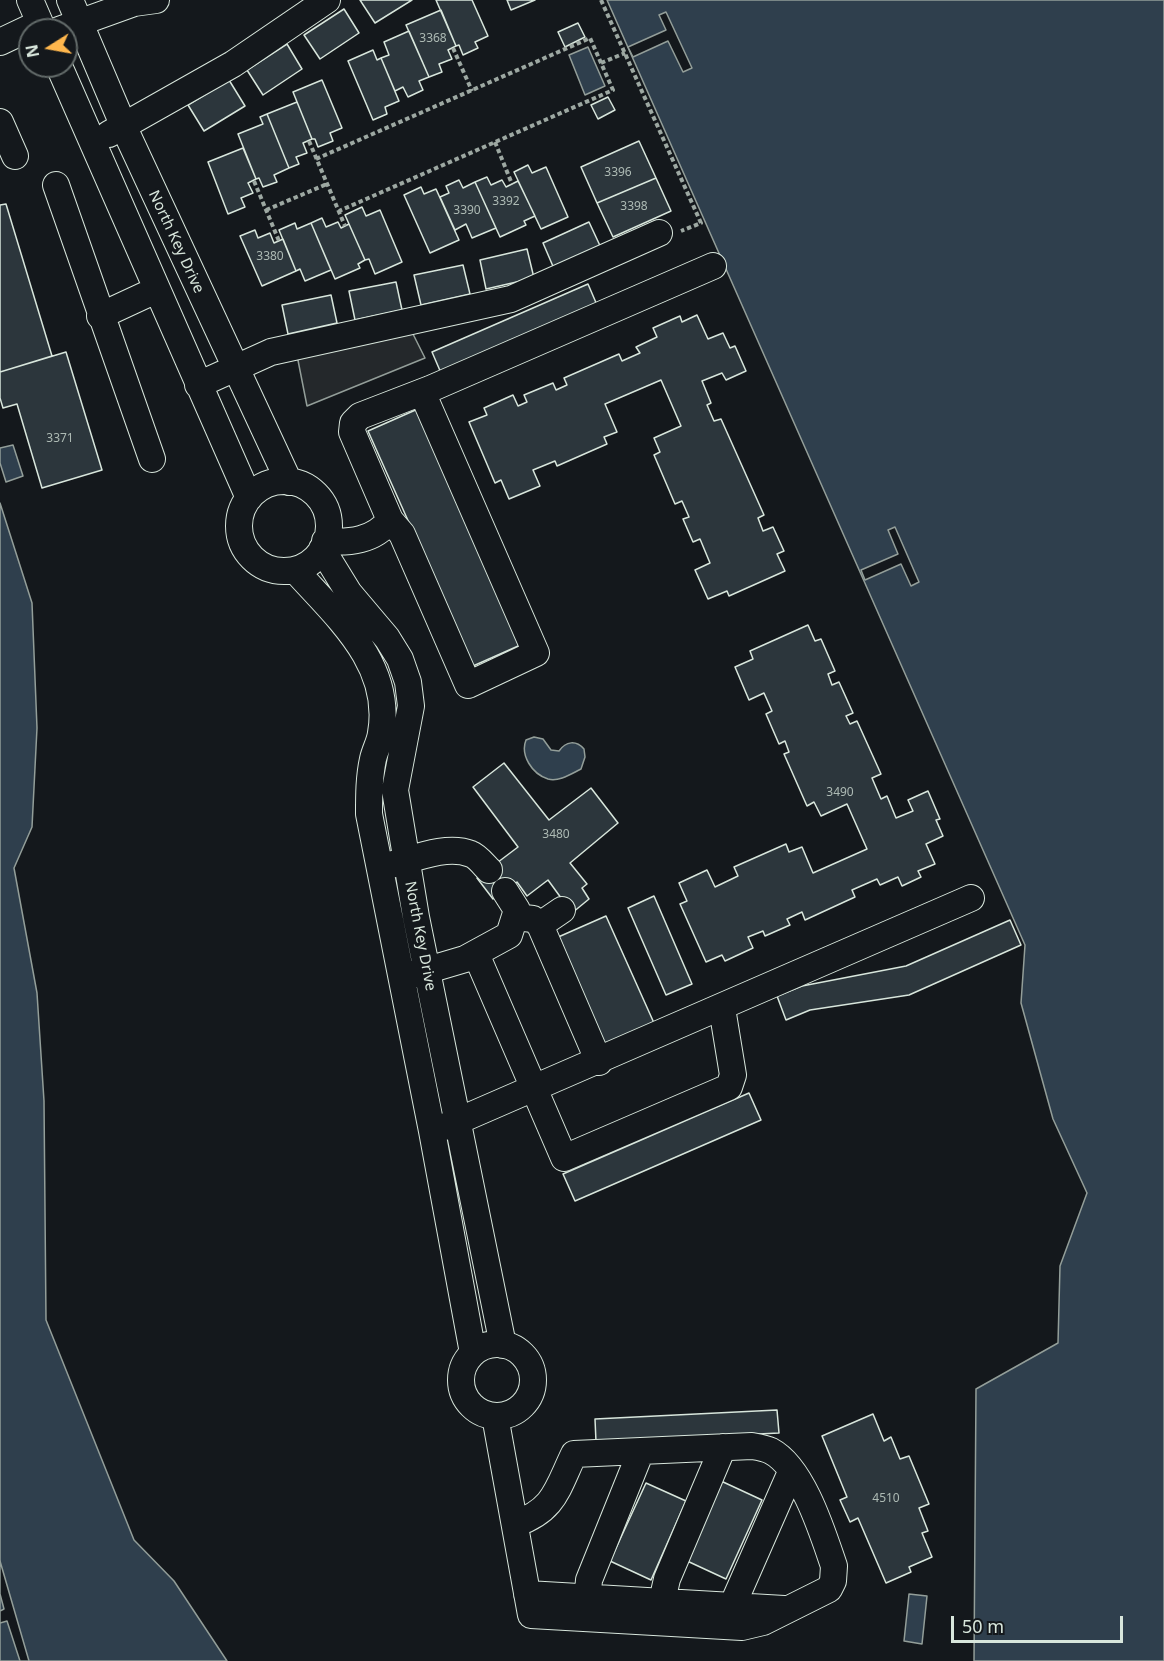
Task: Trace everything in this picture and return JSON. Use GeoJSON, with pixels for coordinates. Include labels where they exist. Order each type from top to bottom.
{"type":"FeatureCollection","features":[{"type":"Feature","properties":{"kind":"street"},"geometry":{"type":"LineString","coordinates":[[0,42],[48,13],[156,0]]}},
{"type":"Feature","properties":{"kind":"street"},"geometry":{"type":"LineString","coordinates":[[93,142],[233,64],[327,0]]}},
{"type":"Feature","properties":{"kind":"street","name":"North Key Drive"},"geometry":{"type":"LineString","coordinates":[[48,13],[123,126],[289,482]]}},
{"type":"Feature","properties":{"kind":"street"},"geometry":{"type":"LineString","coordinates":[[64,78],[249,498]]}},
{"type":"Feature","properties":{"kind":"street"},"geometry":{"type":"LineString","coordinates":[[0,122],[15,156]]}},
{"type":"Feature","properties":{"kind":"street"},"geometry":{"type":"LineString","coordinates":[[56,185],[152,459]]}},
{"type":"Feature","properties":{"kind":"street"},"geometry":{"type":"LineString","coordinates":[[198,385],[271,352],[511,299],[659,233]]}},
{"type":"Feature","properties":{"kind":"street"},"geometry":{"type":"LineString","coordinates":[[422,392],[536,653],[468,685],[402,534],[390,520],[352,432],[353,423],[366,413],[422,392],[713,266]]}},
{"type":"Feature","properties":{"kind":"street"},"geometry":{"type":"LineString","coordinates":[[100,316],[156,290]]}},
{"type":"Feature","properties":{"kind":"street"},"geometry":{"type":"LineString","coordinates":[[289,482],[302,485],[322,503],[329,529],[324,545],[309,564],[295,570],[269,569],[248,553],[241,540],[239,525],[241,512],[249,498],[258,489],[273,483],[289,482]]}},
{"type":"Feature","properties":{"kind":"street"},"geometry":{"type":"LineString","coordinates":[[324,545],[351,543],[384,528],[390,520]]}},
{"type":"Feature","properties":{"kind":"street","name":"North Key Drive"},"geometry":{"type":"LineString","coordinates":[[324,545],[349,593],[400,659],[408,682],[411,706],[395,790],[427,970],[460,1123],[503,1345]]}},
{"type":"Feature","properties":{"kind":"street","name":"North Key Drive"},"geometry":{"type":"LineString","coordinates":[[295,570],[341,621],[376,672],[384,703],[381,734],[369,786],[369,814],[432,1131],[473,1353]]}},
{"type":"Feature","properties":{"kind":"street"},"geometry":{"type":"LineString","coordinates":[[380,867],[434,853],[458,851],[472,854],[489,870]]}},
{"type":"Feature","properties":{"kind":"street"},"geometry":{"type":"LineString","coordinates":[[402,978],[476,954],[508,935],[517,910],[505,891]]}},
{"type":"Feature","properties":{"kind":"street"},"geometry":{"type":"LineString","coordinates":[[432,1131],[460,1123],[970,898]]}},
{"type":"Feature","properties":{"kind":"street"},"geometry":{"type":"LineString","coordinates":[[540,925],[562,910]]}},
{"type":"Feature","properties":{"kind":"street"},"geometry":{"type":"LineString","coordinates":[[515,917],[533,919],[540,925],[599,1062]]}},
{"type":"Feature","properties":{"kind":"street"},"geometry":{"type":"LineString","coordinates":[[476,954],[564,1158],[729,1087],[734,1075],[722,1008]]}},
{"type":"Feature","properties":{"kind":"street"},"geometry":{"type":"LineString","coordinates":[[491,1345],[503,1345],[518,1350],[527,1359],[533,1374],[533,1386],[528,1400],[519,1409],[508,1415],[495,1416],[473,1407],[462,1388],[462,1375],[473,1353],[491,1345]]}},
{"type":"Feature","properties":{"kind":"street"},"geometry":{"type":"LineString","coordinates":[[495,1416],[527,1594],[586,1608],[728,1616],[789,1609],[829,1589],[833,1581],[834,1566],[823,1534],[792,1472],[771,1451],[752,1446],[574,1454],[551,1502],[541,1513],[515,1524]]}},
{"type":"Feature","properties":{"kind":"street"},"geometry":{"type":"LineString","coordinates":[[659,1612],[667,1579],[723,1447]]}},
{"type":"Feature","properties":{"kind":"street"},"geometry":{"type":"LineString","coordinates":[[586,1608],[589,1580],[641,1451]]}},
{"type":"Feature","properties":{"kind":"street"},"geometry":{"type":"LineString","coordinates":[[728,1616],[792,1472]]}},
{"type":"Feature","properties":{"kind":"path"},"geometry":{"type":"LineString","coordinates":[[601,0],[702,223],[669,236],[659,233]]}},
{"type":"Feature","properties":{"kind":"path"},"geometry":{"type":"LineString","coordinates":[[316,159],[590,38],[613,90],[339,211]]}},
{"type":"Feature","properties":{"kind":"path"},"geometry":{"type":"LineString","coordinates":[[453,48],[472,91]]}},
{"type":"Feature","properties":{"kind":"path"},"geometry":{"type":"LineString","coordinates":[[601,63],[625,53]]}},
{"type":"Feature","properties":{"kind":"path"},"geometry":{"type":"LineString","coordinates":[[309,141],[345,226]]}},
{"type":"Feature","properties":{"kind":"path"},"geometry":{"type":"LineString","coordinates":[[495,142],[512,184]]}},
{"type":"Feature","properties":{"kind":"path"},"geometry":{"type":"LineString","coordinates":[[254,181],[279,241]]}},
{"type":"Feature","properties":{"kind":"path"},"geometry":{"type":"LineString","coordinates":[[266,210],[327,184]]}},
{"type":"Feature","properties":{"kind":"shaded area"},"geometry":{"type":"Polygon","coordinates":[[[401,310],[425,358],[307,406],[294,340],[401,310]]]}},
{"type":"Feature","properties":{"kind":"water"},"geometry":{"type":"Polygon","coordinates":[[[607,0],[1164,0],[1164,1661],[974,1661],[976,1389],[1058,1343],[1060,1266],[1087,1193],[1053,1119],[1021,1003],[1025,945],[607,0]]]}},
{"type":"Feature","properties":{"kind":"water"},"geometry":{"type":"Polygon","coordinates":[[[588,47],[605,86],[585,95],[569,55],[588,47]]]}},
{"type":"Feature","properties":{"kind":"water"},"geometry":{"type":"Polygon","coordinates":[[[13,445],[23,476],[6,482],[0,463],[0,448],[13,445]]]}},
{"type":"Feature","properties":{"kind":"water"},"geometry":{"type":"Polygon","coordinates":[[[0,503],[32,603],[37,728],[32,827],[14,868],[37,993],[44,1101],[46,1320],[134,1540],[174,1581],[227,1661],[0,1661],[0,503]]]}},
{"type":"Feature","properties":{"kind":"water"},"geometry":{"type":"Polygon","coordinates":[[[534,737],[543,739],[551,750],[559,751],[571,743],[581,746],[585,757],[581,769],[556,779],[542,777],[532,768],[526,758],[526,740],[534,737]]]}},
{"type":"Feature","properties":{"kind":"water"},"geometry":{"type":"Polygon","coordinates":[[[909,1594],[927,1596],[922,1644],[904,1641],[909,1594]]]}},
{"type":"Feature","properties":{"kind":"pier"},"geometry":{"type":"Polygon","coordinates":[[[666,12],[692,68],[683,72],[668,41],[633,57],[628,47],[666,30],[659,15],[666,12]]]}},
{"type":"Feature","properties":{"kind":"pier"},"geometry":{"type":"Polygon","coordinates":[[[895,527],[919,582],[911,586],[901,564],[865,580],[861,570],[898,554],[888,530],[895,527]]]}},
{"type":"Feature","properties":{"kind":"pier"},"geometry":{"type":"Polygon","coordinates":[[[0,1561],[29,1661],[20,1661],[7,1621],[0,1623],[0,1611],[4,1609],[0,1594],[0,1561]]]}},
{"type":"Feature","properties":{"kind":"building"},"geometry":{"type":"Polygon","coordinates":[[[360,0],[412,0],[375,23],[360,0]]]}},
{"type":"Feature","properties":{"kind":"building"},"geometry":{"type":"Polygon","coordinates":[[[436,0],[472,0],[488,36],[475,42],[478,48],[463,55],[459,45],[456,46],[436,0]]]}},
{"type":"Feature","properties":{"kind":"building"},"geometry":{"type":"Polygon","coordinates":[[[507,0],[535,0],[511,10],[507,0]]]}},
{"type":"Feature","properties":{"kind":"building"},"geometry":{"type":"Polygon","coordinates":[[[344,9],[359,33],[320,59],[304,35],[344,9]]]}},
{"type":"Feature","properties":{"kind":"building"},"geometry":{"type":"Polygon","coordinates":[[[441,10],[456,46],[448,50],[452,59],[439,64],[442,72],[429,77],[406,25],[441,10]]]}},
{"type":"Feature","properties":{"kind":"building"},"geometry":{"type":"Polygon","coordinates":[[[578,23],[585,37],[565,47],[558,32],[578,23]]]}},
{"type":"Feature","properties":{"kind":"building"},"geometry":{"type":"Polygon","coordinates":[[[409,31],[429,77],[419,81],[423,90],[408,97],[403,87],[395,91],[381,58],[389,55],[384,42],[409,31]]]}},
{"type":"Feature","properties":{"kind":"building"},"geometry":{"type":"Polygon","coordinates":[[[287,44],[302,69],[263,95],[247,70],[287,44]]]}},
{"type":"Feature","properties":{"kind":"building"},"geometry":{"type":"Polygon","coordinates":[[[373,50],[377,60],[381,58],[399,101],[385,107],[387,114],[373,120],[348,61],[373,50]]]}},
{"type":"Feature","properties":{"kind":"building"},"geometry":{"type":"Polygon","coordinates":[[[229,80],[245,106],[204,131],[188,105],[229,80]]]}},
{"type":"Feature","properties":{"kind":"building"},"geometry":{"type":"Polygon","coordinates":[[[322,80],[342,128],[330,133],[333,141],[318,147],[315,139],[312,139],[293,92],[322,80]]]}},
{"type":"Feature","properties":{"kind":"building"},"geometry":{"type":"Polygon","coordinates":[[[608,97],[615,110],[598,119],[591,105],[608,97]]]}},
{"type":"Feature","properties":{"kind":"building"},"geometry":{"type":"Polygon","coordinates":[[[297,102],[312,139],[303,143],[307,153],[296,157],[299,164],[289,168],[267,114],[297,102]]]}},
{"type":"Feature","properties":{"kind":"building"},"geometry":{"type":"Polygon","coordinates":[[[267,114],[289,168],[274,175],[277,182],[263,187],[259,178],[256,179],[238,134],[263,124],[260,117],[267,114]]]}},
{"type":"Feature","properties":{"kind":"building"},"geometry":{"type":"Polygon","coordinates":[[[639,141],[656,178],[597,203],[581,167],[639,141]]]}},
{"type":"Feature","properties":{"kind":"building"},"geometry":{"type":"Polygon","coordinates":[[[243,148],[256,179],[248,183],[253,193],[241,198],[245,207],[228,214],[208,162],[243,148]]]}},
{"type":"Feature","properties":{"kind":"building"},"geometry":{"type":"Polygon","coordinates":[[[528,165],[532,173],[546,167],[568,217],[541,229],[514,172],[528,165]]]}},
{"type":"Feature","properties":{"kind":"building"},"geometry":{"type":"Polygon","coordinates":[[[487,177],[491,185],[502,180],[506,187],[518,181],[535,216],[524,221],[526,225],[500,237],[475,182],[487,177]]]}},
{"type":"Feature","properties":{"kind":"building"},"geometry":{"type":"Polygon","coordinates":[[[656,178],[671,211],[613,237],[597,203],[656,178]]]}},
{"type":"Feature","properties":{"kind":"building"},"geometry":{"type":"Polygon","coordinates":[[[459,180],[463,188],[475,182],[496,228],[472,238],[466,224],[455,230],[440,197],[449,193],[446,186],[459,180]]]}},
{"type":"Feature","properties":{"kind":"building"},"geometry":{"type":"Polygon","coordinates":[[[421,187],[424,194],[436,189],[459,240],[430,253],[404,195],[421,187]]]}},
{"type":"Feature","properties":{"kind":"building"},"geometry":{"type":"Polygon","coordinates":[[[6,204],[52,356],[0,372],[0,205],[6,204]]]}},
{"type":"Feature","properties":{"kind":"building"},"geometry":{"type":"Polygon","coordinates":[[[362,207],[366,216],[380,210],[402,262],[375,274],[369,259],[365,260],[345,215],[362,207]]]}},
{"type":"Feature","properties":{"kind":"building"},"geometry":{"type":"Polygon","coordinates":[[[322,218],[326,227],[338,222],[341,228],[349,224],[365,260],[358,264],[360,268],[335,279],[311,223],[322,218]]]}},
{"type":"Feature","properties":{"kind":"building"},"geometry":{"type":"Polygon","coordinates":[[[589,222],[602,250],[555,271],[543,243],[589,222]]]}},
{"type":"Feature","properties":{"kind":"building"},"geometry":{"type":"Polygon","coordinates":[[[295,223],[297,229],[311,223],[331,270],[305,281],[300,269],[296,271],[279,230],[295,223]]]}},
{"type":"Feature","properties":{"kind":"building"},"geometry":{"type":"Polygon","coordinates":[[[255,230],[258,238],[270,233],[274,243],[283,239],[296,271],[262,286],[240,236],[255,230]]]}},
{"type":"Feature","properties":{"kind":"building"},"geometry":{"type":"Polygon","coordinates":[[[527,249],[534,278],[486,289],[480,260],[527,249]]]}},
{"type":"Feature","properties":{"kind":"building"},"geometry":{"type":"Polygon","coordinates":[[[463,265],[470,294],[421,305],[414,275],[463,265]]]}},
{"type":"Feature","properties":{"kind":"building"},"geometry":{"type":"Polygon","coordinates":[[[396,282],[402,310],[355,320],[349,291],[396,282]]]}},
{"type":"Feature","properties":{"kind":"building"},"geometry":{"type":"Polygon","coordinates":[[[588,284],[597,305],[441,373],[432,352],[588,284]]]}},
{"type":"Feature","properties":{"kind":"building"},"geometry":{"type":"Polygon","coordinates":[[[331,295],[337,323],[288,334],[282,305],[331,295]]]}},
{"type":"Feature","properties":{"kind":"building"},"geometry":{"type":"Polygon","coordinates":[[[697,315],[708,339],[723,333],[730,348],[735,346],[746,371],[726,380],[722,373],[702,381],[711,403],[707,405],[714,421],[721,419],[764,515],[758,518],[763,531],[773,527],[784,551],[777,554],[785,571],[729,596],[727,591],[708,599],[695,570],[710,563],[700,539],[693,542],[683,519],[689,517],[682,501],[675,504],[654,455],[660,452],[654,438],[681,426],[661,380],[605,404],[617,432],[604,437],[607,444],[557,466],[555,461],[533,470],[540,486],[509,499],[501,480],[495,483],[469,422],[487,415],[484,408],[513,395],[518,406],[527,402],[524,395],[553,383],[556,390],[567,385],[564,378],[619,354],[622,361],[640,353],[636,347],[657,337],[653,328],[680,316],[682,322],[697,315]]]}},
{"type":"Feature","properties":{"kind":"building"},"geometry":{"type":"Polygon","coordinates":[[[66,352],[102,470],[42,488],[17,404],[3,408],[0,398],[0,372],[66,352]]]}},
{"type":"Feature","properties":{"kind":"building"},"geometry":{"type":"Polygon","coordinates":[[[420,408],[525,643],[473,666],[368,431],[420,408]]]}},
{"type":"Feature","properties":{"kind":"building"},"geometry":{"type":"Polygon","coordinates":[[[808,625],[815,641],[821,639],[835,671],[828,674],[832,685],[839,682],[853,713],[846,716],[850,724],[857,721],[881,774],[872,778],[881,799],[887,796],[896,818],[913,811],[908,800],[928,791],[940,819],[936,820],[943,836],[926,844],[935,864],[918,871],[921,877],[902,886],[898,877],[880,885],[877,879],[852,890],[855,897],[805,920],[802,912],[787,919],[790,925],[765,936],[763,931],[748,937],[753,948],[725,961],[722,955],[706,962],[680,904],[687,901],[679,883],[707,870],[715,887],[738,876],[734,867],[786,844],[789,852],[802,847],[813,873],[867,849],[847,804],[821,816],[814,802],[807,806],[784,754],[789,752],[785,741],[779,744],[766,714],[772,711],[764,693],[749,700],[735,667],[753,659],[750,651],[808,625]]]}},
{"type":"Feature","properties":{"kind":"building"},"geometry":{"type":"Polygon","coordinates":[[[504,763],[549,820],[591,788],[618,823],[570,863],[587,884],[582,888],[589,899],[572,913],[548,880],[527,896],[517,882],[493,899],[477,878],[518,847],[473,787],[504,763]]]}},
{"type":"Feature","properties":{"kind":"building"},"geometry":{"type":"Polygon","coordinates":[[[654,896],[692,984],[666,995],[628,908],[654,896]]]}},
{"type":"Feature","properties":{"kind":"building"},"geometry":{"type":"Polygon","coordinates":[[[606,916],[654,1023],[603,1045],[556,938],[606,916]]]}},
{"type":"Feature","properties":{"kind":"building"},"geometry":{"type":"Polygon","coordinates":[[[1010,920],[1021,945],[909,995],[810,1010],[786,1020],[777,996],[802,986],[906,966],[1010,920]]]}},
{"type":"Feature","properties":{"kind":"building"},"geometry":{"type":"Polygon","coordinates":[[[749,1093],[761,1120],[575,1201],[563,1174],[749,1093]]]}},
{"type":"Feature","properties":{"kind":"building"},"geometry":{"type":"Polygon","coordinates":[[[777,1410],[779,1433],[596,1442],[595,1419],[777,1410]]]}},
{"type":"Feature","properties":{"kind":"building"},"geometry":{"type":"Polygon","coordinates":[[[873,1414],[884,1441],[891,1437],[900,1459],[909,1456],[929,1504],[919,1508],[928,1531],[922,1533],[932,1557],[909,1567],[911,1572],[886,1583],[858,1518],[850,1522],[840,1500],[847,1497],[822,1436],[873,1414]]]}},
{"type":"Feature","properties":{"kind":"building"},"geometry":{"type":"Polygon","coordinates":[[[721,1481],[762,1500],[726,1579],[685,1560],[721,1481]]]}},
{"type":"Feature","properties":{"kind":"building"},"geometry":{"type":"Polygon","coordinates":[[[646,1483],[686,1501],[651,1580],[610,1561],[646,1483]]]}}]}
